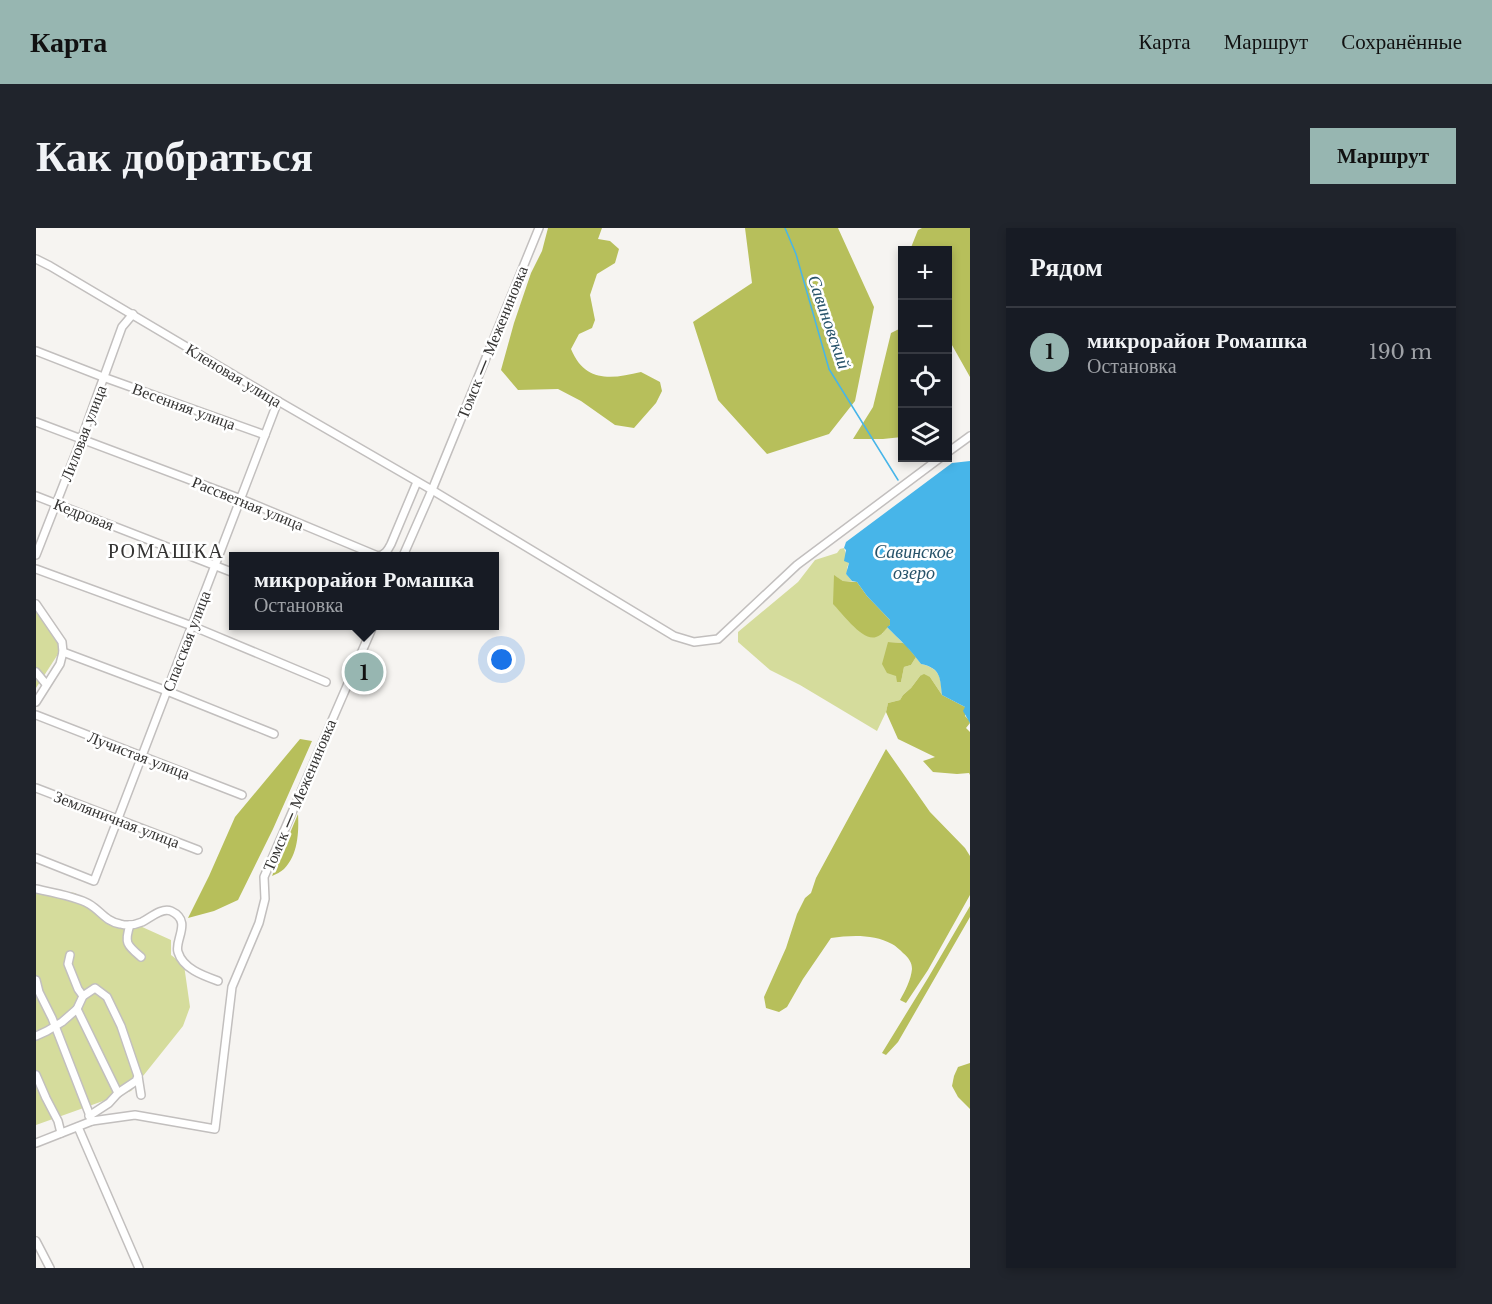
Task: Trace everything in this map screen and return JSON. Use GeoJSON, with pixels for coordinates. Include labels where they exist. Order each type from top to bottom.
{"type":"FeatureCollection","features":[{"type":"Feature","properties":{"kind":"street","name":"Томск — Межениновка"},"geometry":{"type":"LineString","coordinates":[[405,552],[539,228]]}},
{"type":"Feature","properties":{"kind":"street","name":"Кленовая улица"},"geometry":{"type":"LineString","coordinates":[[36,259],[432,490],[674,636],[694,642],[718,639],[797,565],[935,462]]}},
{"type":"Feature","properties":{"kind":"street","name":"Лиловая улица"},"geometry":{"type":"LineString","coordinates":[[36,555],[122,327],[133,314]]}},
{"type":"Feature","properties":{"kind":"street","name":"Весенняя улица"},"geometry":{"type":"LineString","coordinates":[[36,351],[265,435]]}},
{"type":"Feature","properties":{"kind":"street","name":"Спасская улица"},"geometry":{"type":"LineString","coordinates":[[36,858],[94,881],[278,401]]}},
{"type":"Feature","properties":{"kind":"street","name":"Рассветная улица"},"geometry":{"type":"LineString","coordinates":[[36,423],[241,499],[368,552]]}},
{"type":"Feature","properties":{"kind":"street"},"geometry":{"type":"LineString","coordinates":[[952,449],[970,436]]}},
{"type":"Feature","properties":{"kind":"street","name":"Рассветная улица"},"geometry":{"type":"LineString","coordinates":[[385,552],[391,544],[417,482]]}},
{"type":"Feature","properties":{"kind":"street","name":"Кедровая"},"geometry":{"type":"LineString","coordinates":[[36,496],[229,571]]}},
{"type":"Feature","properties":{"kind":"street"},"geometry":{"type":"LineString","coordinates":[[36,568],[192,626],[326,682]]}},
{"type":"Feature","properties":{"kind":"street"},"geometry":{"type":"LineString","coordinates":[[36,603],[62,642],[63,652],[60,664],[36,702]]}},
{"type":"Feature","properties":{"kind":"street","name":"Томск — Межениновка"},"geometry":{"type":"LineString","coordinates":[[91,1118],[135,1115],[215,1129],[232,987],[259,923],[265,899],[264,877],[371,630]]}},
{"type":"Feature","properties":{"kind":"street"},"geometry":{"type":"LineString","coordinates":[[63,652],[274,734]]}},
{"type":"Feature","properties":{"kind":"street"},"geometry":{"type":"LineString","coordinates":[[36,672],[46,684]]}},
{"type":"Feature","properties":{"kind":"street","name":"Лучистая улица"},"geometry":{"type":"LineString","coordinates":[[36,715],[242,795]]}},
{"type":"Feature","properties":{"kind":"street","name":"Земляничная улица"},"geometry":{"type":"LineString","coordinates":[[36,788],[198,850]]}},
{"type":"Feature","properties":{"kind":"street"},"geometry":{"type":"LineString","coordinates":[[36,889],[89,904],[104,918],[118,924],[140,923],[165,910],[171,910],[178,916],[182,926],[177,948],[180,958],[193,970],[218,981]]}},
{"type":"Feature","properties":{"kind":"street"},"geometry":{"type":"LineString","coordinates":[[130,925],[126,938],[127,944],[141,957]]}},
{"type":"Feature","properties":{"kind":"street"},"geometry":{"type":"LineString","coordinates":[[70,955],[68,964],[83,996]]}},
{"type":"Feature","properties":{"kind":"street"},"geometry":{"type":"LineString","coordinates":[[36,980],[91,1118]]}},
{"type":"Feature","properties":{"kind":"street"},"geometry":{"type":"LineString","coordinates":[[36,1036],[54,1027],[77,1009],[83,996],[95,988],[107,997],[121,1026],[138,1076],[141,1095]]}},
{"type":"Feature","properties":{"kind":"street"},"geometry":{"type":"LineString","coordinates":[[77,1009],[118,1093]]}},
{"type":"Feature","properties":{"kind":"street"},"geometry":{"type":"LineString","coordinates":[[36,1075],[58,1121],[61,1133]]}},
{"type":"Feature","properties":{"kind":"street"},"geometry":{"type":"LineString","coordinates":[[36,1142],[78,1127],[136,1081],[138,1076]]}},
{"type":"Feature","properties":{"kind":"street"},"geometry":{"type":"LineString","coordinates":[[78,1127],[139,1268]]}},
{"type":"Feature","properties":{"kind":"street"},"geometry":{"type":"LineString","coordinates":[[36,1241],[50,1268]]}},
{"type":"Feature","properties":{"kind":"green space"},"geometry":{"type":"Polygon","coordinates":[[[548,228],[602,228],[598,239],[610,241],[619,249],[615,263],[597,274],[590,295],[595,320],[592,328],[579,334],[571,349],[584,368],[600,376],[610,377],[641,372],[660,382],[662,391],[656,403],[634,428],[615,425],[581,401],[558,389],[518,390],[501,370],[514,323],[531,273],[542,251],[548,228]]]}},
{"type":"Feature","properties":{"kind":"green space"},"geometry":{"type":"Polygon","coordinates":[[[745,228],[838,228],[874,307],[855,401],[829,434],[767,454],[718,400],[693,322],[752,283],[745,228]]]}},
{"type":"Feature","properties":{"kind":"green space"},"geometry":{"type":"Polygon","coordinates":[[[922,228],[970,228],[970,377],[952,345],[952,246],[912,246],[918,230],[922,228]]]}},
{"type":"Feature","properties":{"kind":"green space"},"geometry":{"type":"Polygon","coordinates":[[[898,330],[898,437],[853,439],[873,407],[891,333],[898,330]]]}},
{"type":"Feature","properties":{"kind":"green space"},"geometry":{"type":"Polygon","coordinates":[[[844,548],[849,563],[846,574],[852,581],[843,581],[835,576],[882,634],[887,627],[903,643],[888,642],[896,676],[901,682],[904,667],[911,665],[916,657],[921,664],[936,671],[941,684],[942,695],[930,677],[920,676],[900,700],[888,703],[877,731],[800,685],[770,670],[738,642],[738,632],[798,582],[815,560],[837,553],[844,548]]]}},
{"type":"Feature","properties":{"kind":"green space"},"geometry":{"type":"Polygon","coordinates":[[[834,575],[843,581],[857,582],[890,620],[890,625],[880,635],[871,637],[865,635],[853,626],[833,604],[834,575]]]}},
{"type":"Feature","properties":{"kind":"green space"},"geometry":{"type":"Polygon","coordinates":[[[36,603],[62,648],[36,688],[36,603]]]}},
{"type":"Feature","properties":{"kind":"green space"},"geometry":{"type":"Polygon","coordinates":[[[888,642],[907,645],[916,657],[911,665],[904,667],[901,682],[897,682],[896,676],[887,673],[882,664],[888,642]]]}},
{"type":"Feature","properties":{"kind":"green space"},"geometry":{"type":"Polygon","coordinates":[[[924,674],[930,677],[942,695],[965,707],[965,716],[970,723],[966,728],[970,732],[970,775],[969,773],[933,772],[923,761],[935,757],[898,739],[886,712],[888,703],[900,700],[924,674]]]}},
{"type":"Feature","properties":{"kind":"green space"},"geometry":{"type":"Polygon","coordinates":[[[300,739],[312,741],[238,900],[214,911],[188,918],[235,817],[300,739]]]}},
{"type":"Feature","properties":{"kind":"green space"},"geometry":{"type":"Polygon","coordinates":[[[886,749],[930,812],[970,856],[970,895],[928,970],[906,1003],[900,1000],[908,985],[912,969],[908,958],[895,946],[885,941],[854,936],[831,938],[787,1007],[779,1012],[766,1008],[764,997],[786,948],[797,914],[805,898],[811,893],[816,878],[886,749]]]}},
{"type":"Feature","properties":{"kind":"green space"},"geometry":{"type":"Polygon","coordinates":[[[298,814],[298,836],[295,850],[284,869],[272,876],[298,814]]]}},
{"type":"Feature","properties":{"kind":"green space"},"geometry":{"type":"Polygon","coordinates":[[[36,887],[75,893],[115,918],[171,940],[171,955],[184,965],[190,1007],[183,1026],[131,1091],[36,1125],[36,887]]]}},
{"type":"Feature","properties":{"kind":"green space"},"geometry":{"type":"Polygon","coordinates":[[[970,906],[970,917],[898,1042],[886,1055],[882,1053],[928,978],[970,906]]]}},
{"type":"Feature","properties":{"kind":"green space"},"geometry":{"type":"Polygon","coordinates":[[[970,1063],[970,1109],[958,1097],[952,1086],[958,1067],[970,1063]]]}},
{"type":"Feature","properties":{"kind":"water","name":"Савинское озеро"},"geometry":{"type":"Polygon","coordinates":[[[970,461],[970,723],[963,711],[965,707],[942,695],[940,679],[936,671],[921,664],[887,627],[890,625],[890,620],[857,582],[852,581],[846,574],[849,563],[844,561],[846,550],[844,548],[846,542],[952,463],[970,461]]]}},
{"type":"Feature","properties":{"kind":"waterway","name":"Савиновский"},"geometry":{"type":"LineString","coordinates":[[785,228],[796,254],[829,369],[898,480]]}},
{"type":"Feature","properties":{"kind":"place","name":"микрорайон Ромашка"},"geometry":{"type":"Point","coordinates":[364,672]}},
{"type":"Feature","properties":{"kind":"district","name":"РОМАШКА"},"geometry":{"type":"Point","coordinates":[166,551]}}]}
